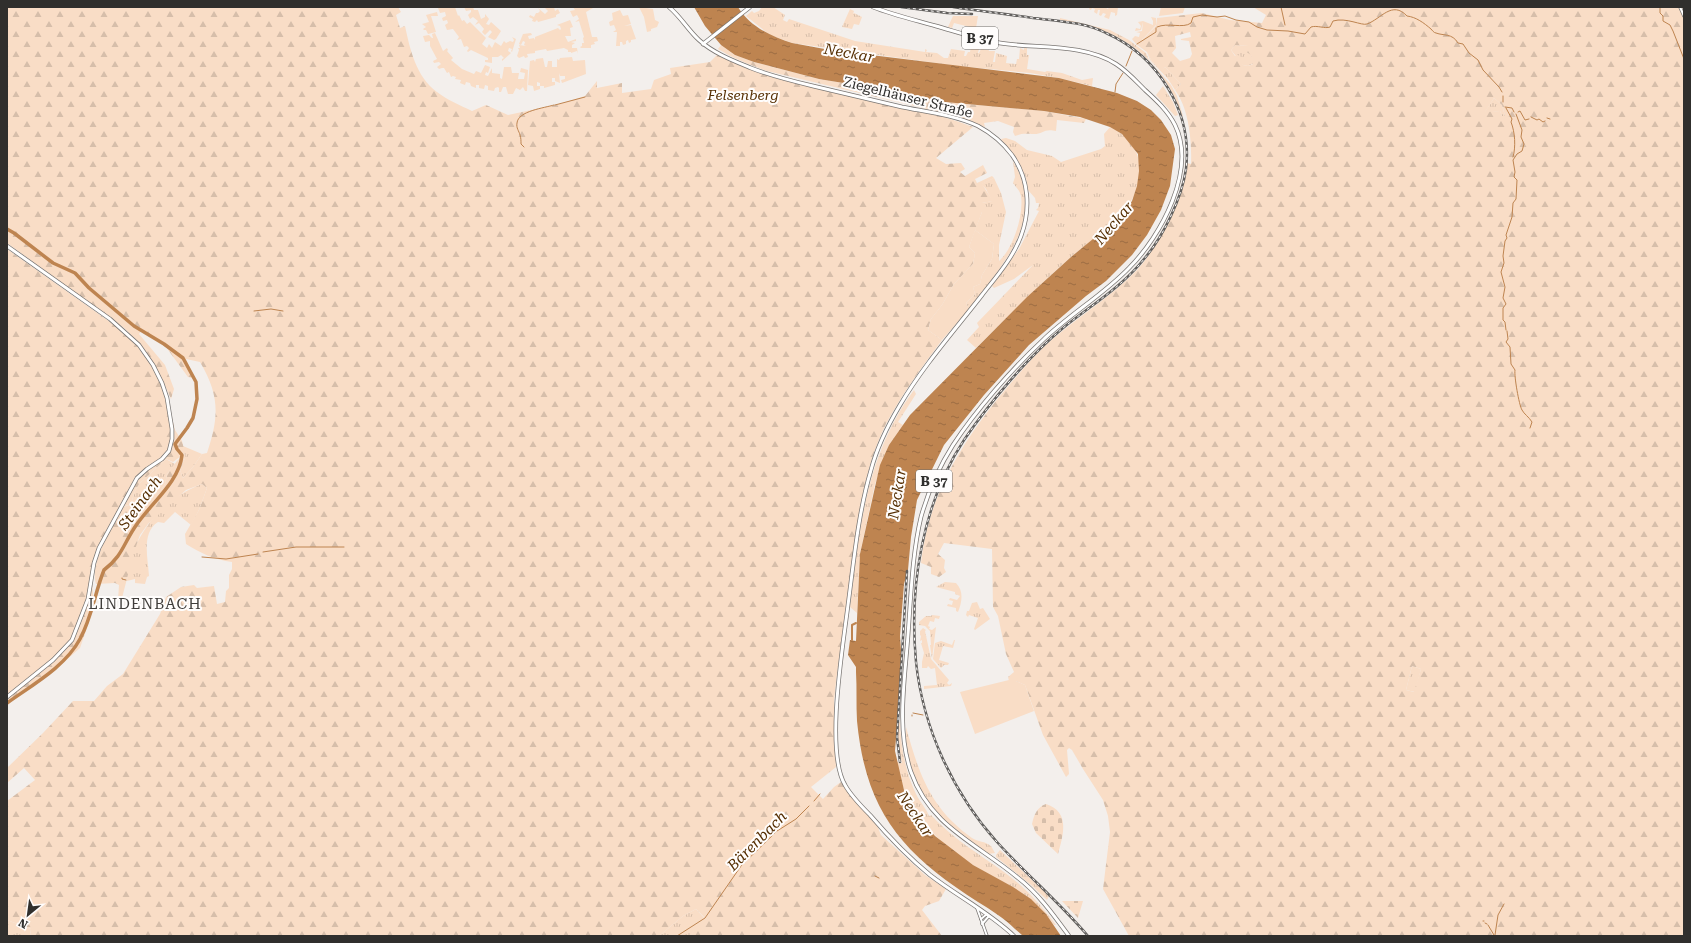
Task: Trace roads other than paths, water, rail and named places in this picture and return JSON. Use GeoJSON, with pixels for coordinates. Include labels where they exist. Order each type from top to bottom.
{"type":"FeatureCollection","features":[{"type":"Feature","properties":{"kind":"main road"},"geometry":{"type":"LineString","coordinates":[[703,44],[750,7]]}},
{"type":"Feature","properties":{"kind":"main road","name":"B 37"},"geometry":{"type":"LineString","coordinates":[[873,7],[892,14],[997,43],[1072,50],[1100,56],[1123,68],[1158,102],[1168,114],[1176,128],[1181,153],[1178,180],[1168,211],[1153,238],[1136,261],[1112,284],[1032,350],[973,417],[952,447],[932,484],[921,517],[915,554],[908,630],[904,704],[904,736],[908,763],[918,789],[931,809],[950,828],[1014,874],[1028,886],[1044,903],[1069,936]]}},
{"type":"Feature","properties":{"kind":"main road","name":"Ziegelhäuser Straße"},"geometry":{"type":"LineString","coordinates":[[670,8],[680,17],[703,44],[743,65],[777,77],[965,121],[991,134],[1011,153],[1022,173],[1027,193],[1028,208],[1018,244],[1007,262],[918,378],[900,404],[888,425],[875,456],[859,521],[848,602],[837,704],[838,768],[843,781],[860,805],[909,857],[929,874],[988,915],[1014,936]]}},
{"type":"Feature","properties":{"kind":"main road"},"geometry":{"type":"LineString","coordinates":[[698,38],[709,39]]}},
{"type":"Feature","properties":{"kind":"main road"},"geometry":{"type":"LineString","coordinates":[[709,39],[710,48]]}},
{"type":"Feature","properties":{"kind":"main road"},"geometry":{"type":"LineString","coordinates":[[7,246],[110,319],[140,345],[153,365],[162,383],[171,414],[172,429],[171,445],[165,455],[147,469],[135,482],[99,548],[94,563],[88,599],[74,635],[65,649],[7,697]]}},
{"type":"Feature","properties":{"kind":"street"},"geometry":{"type":"LineString","coordinates":[[1680,7],[1684,16]]}},
{"type":"Feature","properties":{"kind":"street"},"geometry":{"type":"LineString","coordinates":[[976,907],[988,936]]}},
{"type":"Feature","properties":{"kind":"street"},"geometry":{"type":"LineString","coordinates":[[981,919],[988,915]]}},
{"type":"Feature","properties":{"kind":"street"},"geometry":{"type":"LineString","coordinates":[[982,924],[988,915]]}},
{"type":"Feature","properties":{"kind":"water","name":"Neckar"},"geometry":{"type":"Polygon","coordinates":[[[694,7],[738,7],[748,20],[762,30],[777,38],[792,43],[830,50],[1059,78],[1117,93],[1137,101],[1151,110],[1161,120],[1171,135],[1175,149],[1170,186],[1161,210],[1147,235],[1132,255],[1106,281],[1086,296],[1029,345],[984,395],[944,445],[917,500],[911,537],[908,570],[904,584],[900,636],[902,664],[895,751],[904,790],[922,821],[935,836],[973,865],[1013,887],[1031,899],[1046,914],[1061,936],[1024,936],[1002,918],[952,884],[929,866],[909,848],[893,828],[879,806],[869,781],[862,753],[857,721],[856,667],[848,655],[850,640],[856,641],[860,554],[880,465],[889,445],[910,415],[1027,297],[1071,257],[1110,225],[1126,209],[1132,201],[1137,186],[1139,171],[1138,154],[1122,134],[1110,127],[1080,117],[1044,111],[945,102],[886,90],[819,79],[754,62],[735,55],[721,45],[705,26],[694,7]]]}},
{"type":"Feature","properties":{"kind":"waterway"},"geometry":{"type":"LineString","coordinates":[[1281,7],[1285,25]]}},
{"type":"Feature","properties":{"kind":"waterway"},"geometry":{"type":"LineString","coordinates":[[1660,7],[1660,13],[1663,16],[1663,21],[1670,25],[1684,59]]}},
{"type":"Feature","properties":{"kind":"waterway"},"geometry":{"type":"LineString","coordinates":[[1157,27],[1166,25],[1188,25],[1191,23],[1193,17],[1202,15],[1217,17],[1225,16],[1236,20],[1249,22],[1257,27],[1267,30],[1288,31],[1305,34],[1311,27],[1330,27],[1333,21],[1338,20],[1367,24],[1391,10],[1396,10],[1420,21],[1435,33],[1451,36],[1458,43],[1463,44],[1469,53],[1478,60],[1483,70],[1502,92]]}},
{"type":"Feature","properties":{"kind":"waterway"},"geometry":{"type":"LineString","coordinates":[[1137,44],[1156,32],[1156,28]]}},
{"type":"Feature","properties":{"kind":"waterway"},"geometry":{"type":"LineString","coordinates":[[1126,66],[1132,51]]}},
{"type":"Feature","properties":{"kind":"waterway"},"geometry":{"type":"LineString","coordinates":[[1115,92],[1116,84],[1123,73]]}},
{"type":"Feature","properties":{"kind":"waterway"},"geometry":{"type":"LineString","coordinates":[[1503,96],[1503,102]]}},
{"type":"Feature","properties":{"kind":"waterway"},"geometry":{"type":"LineString","coordinates":[[555,105],[585,97]]}},
{"type":"Feature","properties":{"kind":"waterway"},"geometry":{"type":"LineString","coordinates":[[524,147],[521,144],[517,126],[518,119],[527,113],[554,105]]}},
{"type":"Feature","properties":{"kind":"waterway"},"geometry":{"type":"LineString","coordinates":[[1505,107],[1512,108],[1514,112]]}},
{"type":"Feature","properties":{"kind":"waterway"},"geometry":{"type":"LineString","coordinates":[[1506,108],[1512,119],[1511,122],[1515,140],[1513,157]]}},
{"type":"Feature","properties":{"kind":"waterway"},"geometry":{"type":"LineString","coordinates":[[1518,112],[1520,111],[1525,120],[1529,119]]}},
{"type":"Feature","properties":{"kind":"waterway"},"geometry":{"type":"LineString","coordinates":[[1506,330],[1505,322],[1503,320],[1503,308],[1506,304],[1503,298],[1505,287],[1501,272],[1504,263],[1503,256],[1505,241],[1507,238],[1506,235],[1512,217],[1513,203],[1516,199],[1517,180],[1514,177],[1515,172],[1513,160],[1517,154],[1522,151],[1524,144],[1521,137],[1522,130],[1516,114]]}},
{"type":"Feature","properties":{"kind":"waterway"},"geometry":{"type":"LineString","coordinates":[[1531,117],[1537,120],[1539,119],[1543,122],[1545,121]]}},
{"type":"Feature","properties":{"kind":"waterway","name":"Steinach"},"geometry":{"type":"LineString","coordinates":[[7,229],[53,263],[75,273],[89,288],[134,326],[164,344],[183,358],[196,382],[197,399],[193,418],[175,444],[182,455],[180,466],[169,485],[139,521],[118,556],[104,570],[88,622],[74,649],[57,667],[7,703]]}},
{"type":"Feature","properties":{"kind":"waterway"},"geometry":{"type":"LineString","coordinates":[[254,311],[271,309],[283,311]]}},
{"type":"Feature","properties":{"kind":"waterway"},"geometry":{"type":"LineString","coordinates":[[1507,331],[1508,339],[1506,342],[1510,347],[1511,364],[1515,370],[1516,384],[1521,407],[1532,422],[1530,428]]}},
{"type":"Feature","properties":{"kind":"waterway","name":"LINDENBACH"},"geometry":{"type":"LineString","coordinates":[[263,552],[296,547],[344,547]]}},
{"type":"Feature","properties":{"kind":"waterway","name":"LINDENBACH"},"geometry":{"type":"LineString","coordinates":[[202,557],[226,559],[258,554]]}},
{"type":"Feature","properties":{"kind":"waterway"},"geometry":{"type":"LineString","coordinates":[[122,578],[126,580]]}},
{"type":"Feature","properties":{"kind":"waterway"},"geometry":{"type":"LineString","coordinates":[[852,640],[852,625],[856,623]]}},
{"type":"Feature","properties":{"kind":"waterway"},"geometry":{"type":"LineString","coordinates":[[913,713],[923,715]]}},
{"type":"Feature","properties":{"kind":"waterway","name":"Bärenbach"},"geometry":{"type":"LineString","coordinates":[[814,801],[820,794]]}},
{"type":"Feature","properties":{"kind":"waterway","name":"Bärenbach"},"geometry":{"type":"LineString","coordinates":[[677,936],[705,918],[741,866],[777,831],[796,819],[809,806]]}},
{"type":"Feature","properties":{"kind":"waterway"},"geometry":{"type":"LineString","coordinates":[[875,876],[879,878]]}},
{"type":"Feature","properties":{"kind":"waterway"},"geometry":{"type":"LineString","coordinates":[[1495,935],[1498,915],[1504,904]]}},
{"type":"Feature","properties":{"kind":"waterway"},"geometry":{"type":"LineString","coordinates":[[1488,925],[1494,935]]}},
{"type":"Feature","properties":{"kind":"railway"},"geometry":{"type":"LineString","coordinates":[[901,7],[947,13],[972,14]]}},
{"type":"Feature","properties":{"kind":"railway"},"geometry":{"type":"LineString","coordinates":[[953,7],[1071,22],[1089,26],[1106,33],[1125,43],[1156,71],[1168,88],[1184,127],[1187,148],[1184,180],[1171,217],[1165,229],[1144,259],[1126,278],[1063,328],[1036,352],[974,425],[950,465],[938,491],[922,547],[917,576],[914,634],[916,662],[925,711],[943,758],[954,781],[981,823],[1008,854],[1088,936]]}},
{"type":"Feature","properties":{"kind":"railway"},"geometry":{"type":"LineString","coordinates":[[900,762],[897,737],[907,571]]}},
{"type":"Feature","properties":{"kind":"district","name":"LINDENBACH"},"geometry":{"type":"Point","coordinates":[145,604]}},
{"type":"Feature","properties":{"kind":"park label","name":"Felsenberg"},"geometry":{"type":"Point","coordinates":[743,95]}}]}
